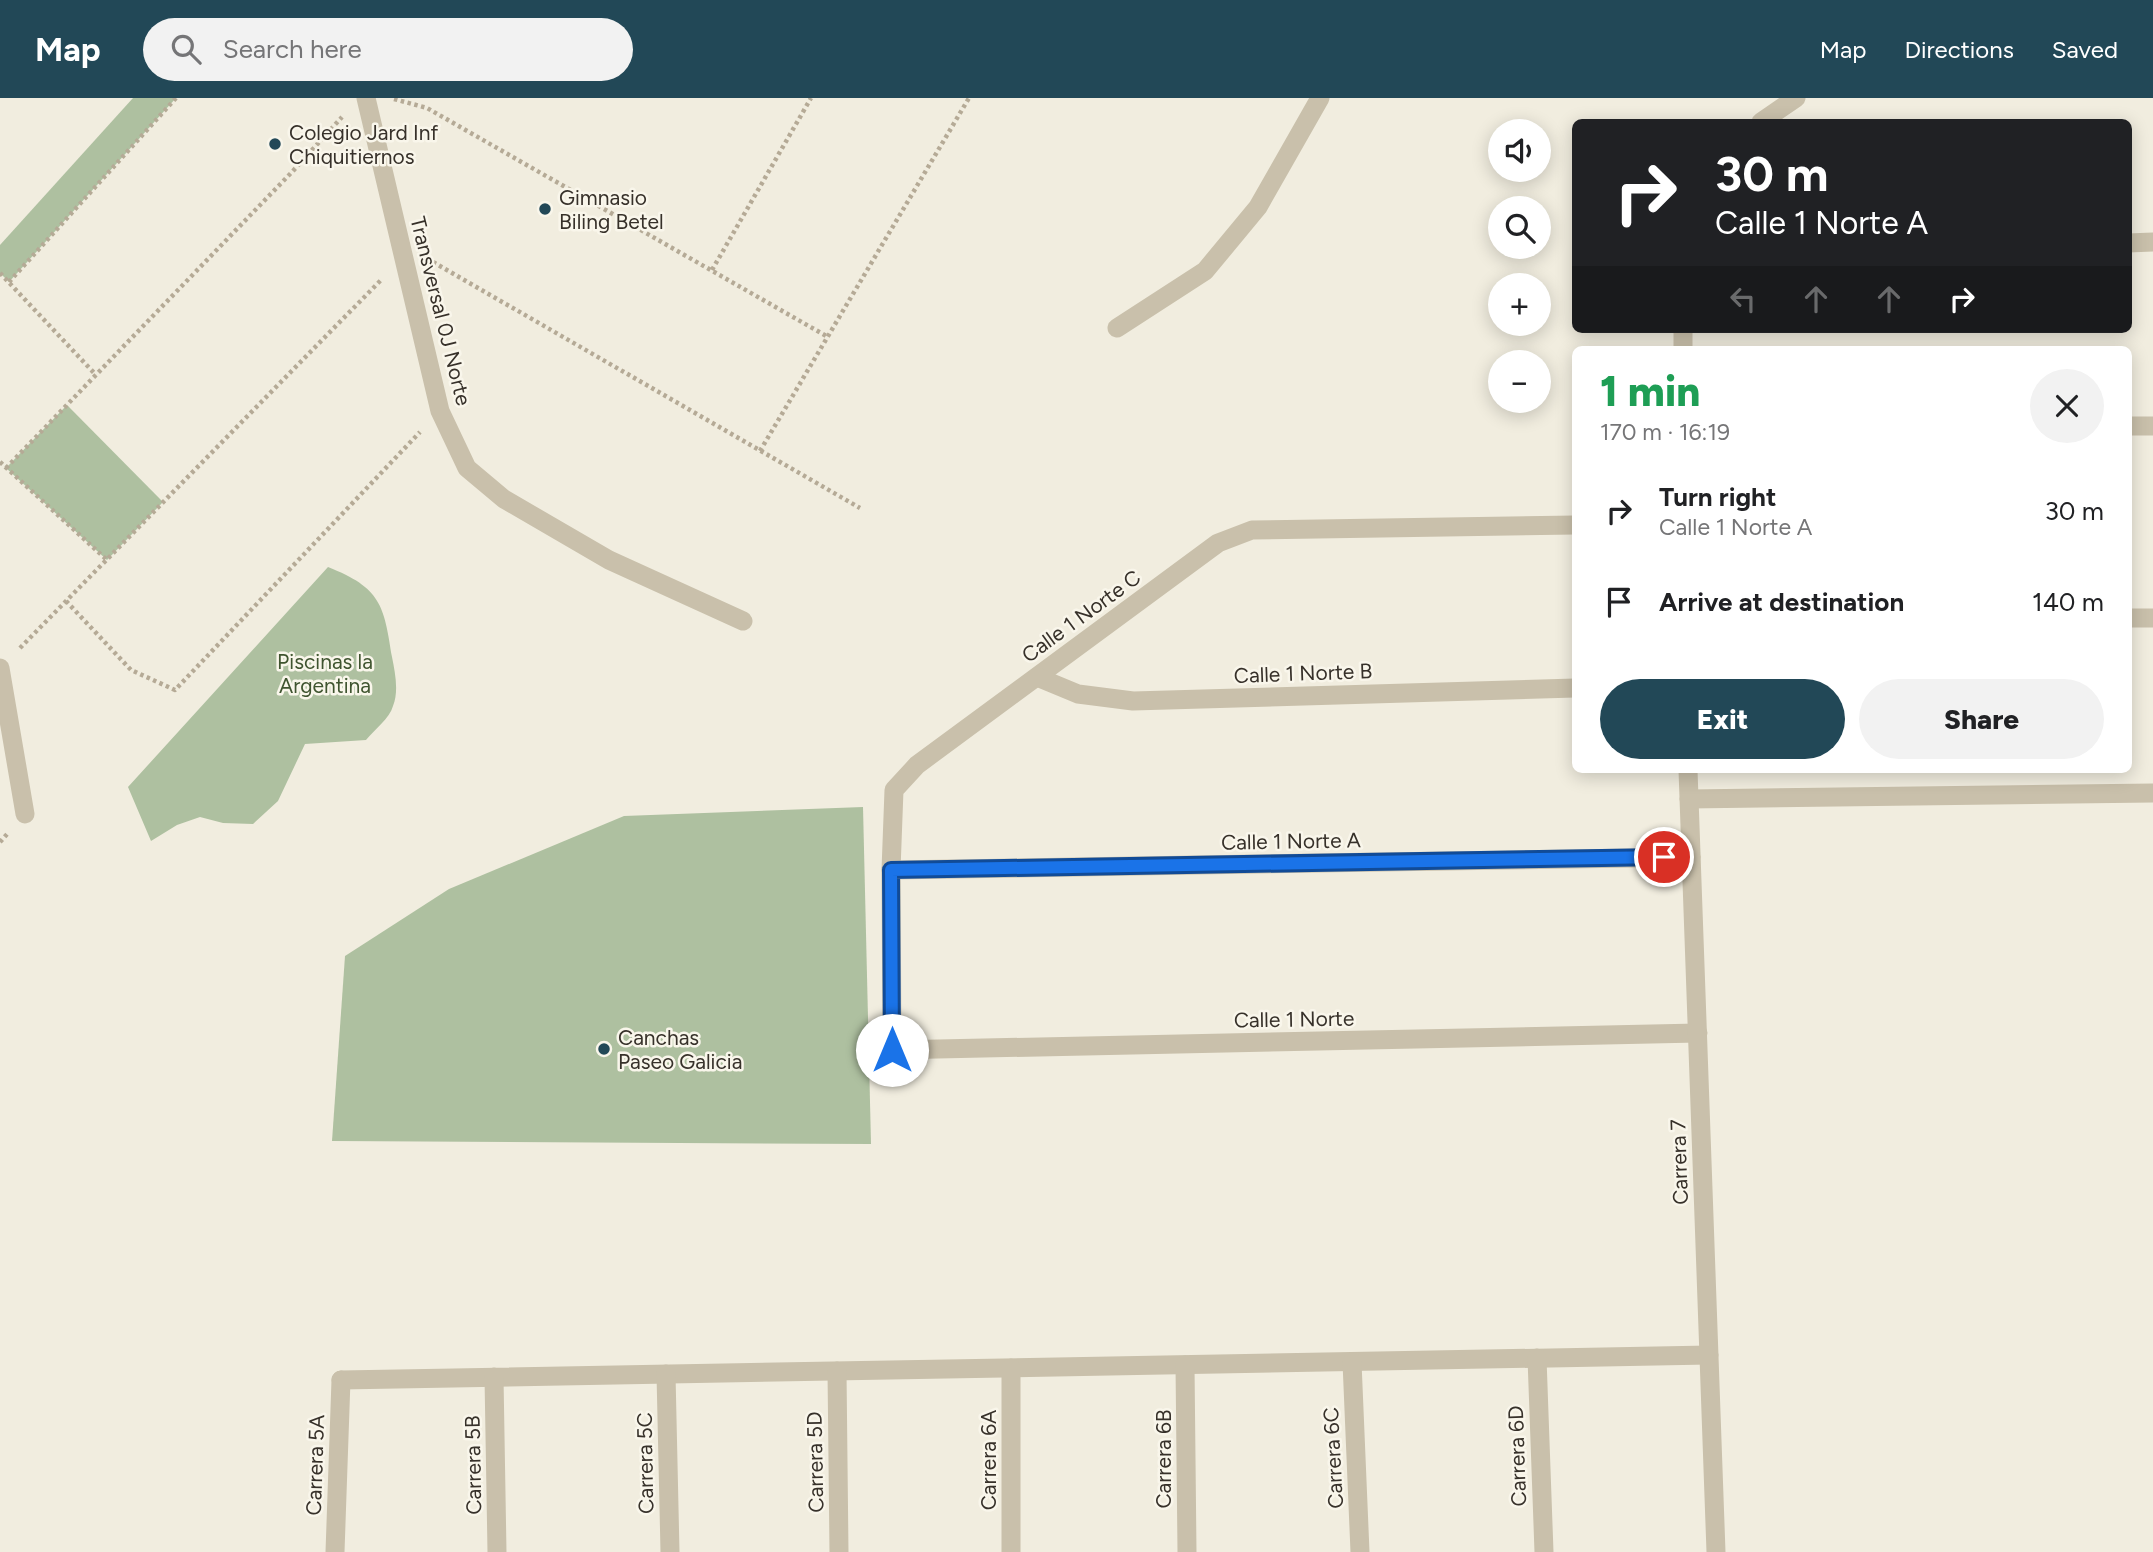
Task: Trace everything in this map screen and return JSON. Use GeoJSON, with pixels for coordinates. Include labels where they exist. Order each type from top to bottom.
{"type":"FeatureCollection","features":[{"type":"Feature","properties":{"kind":"street"},"geometry":{"type":"LineString","coordinates":[[1117,328],[1205,271],[1258,207],[1320,98]]}},
{"type":"Feature","properties":{"kind":"street"},"geometry":{"type":"LineString","coordinates":[[1765,119],[1796,98]]}},
{"type":"Feature","properties":{"kind":"street","name":"Transversal 0J Norte"},"geometry":{"type":"LineString","coordinates":[[358,103],[402,250],[440,411],[467,468],[504,499],[609,560],[743,621]]}},
{"type":"Feature","properties":{"kind":"street"},"geometry":{"type":"LineString","coordinates":[[2132,243],[2153,242]]}},
{"type":"Feature","properties":{"kind":"street"},"geometry":{"type":"LineString","coordinates":[[2132,426],[2153,426]]}},
{"type":"Feature","properties":{"kind":"street","name":"Calle 1 Norte C"},"geometry":{"type":"LineString","coordinates":[[892,1050],[891,870],[894,790],[916,765],[1218,543],[1252,530],[1572,524]]}},
{"type":"Feature","properties":{"kind":"street"},"geometry":{"type":"LineString","coordinates":[[2132,618],[2153,618]]}},
{"type":"Feature","properties":{"kind":"street"},"geometry":{"type":"LineString","coordinates":[[0,668],[25,814]]}},
{"type":"Feature","properties":{"kind":"street","name":"Calle 1 Norte B"},"geometry":{"type":"LineString","coordinates":[[1037,677],[1078,694],[1133,701],[1572,688]]}},
{"type":"Feature","properties":{"kind":"street","name":"Carrera 7"},"geometry":{"type":"LineString","coordinates":[[1688,773],[1716,1552]]}},
{"type":"Feature","properties":{"kind":"street"},"geometry":{"type":"LineString","coordinates":[[1689,799],[2153,793]]}},
{"type":"Feature","properties":{"kind":"street","name":"Calle 1 Norte A"},"geometry":{"type":"LineString","coordinates":[[891,870],[1691,857]]}},
{"type":"Feature","properties":{"kind":"street","name":"Calle 1 Norte"},"geometry":{"type":"LineString","coordinates":[[892,1050],[1698,1033]]}},
{"type":"Feature","properties":{"kind":"street"},"geometry":{"type":"LineString","coordinates":[[494,1377],[1709,1355]]}},
{"type":"Feature","properties":{"kind":"street","name":"Carrera 6D"},"geometry":{"type":"LineString","coordinates":[[1537,1359],[1544,1552]]}},
{"type":"Feature","properties":{"kind":"street","name":"Carrera 6C"},"geometry":{"type":"LineString","coordinates":[[1352,1362],[1360,1552]]}},
{"type":"Feature","properties":{"kind":"street","name":"Carrera 6B"},"geometry":{"type":"LineString","coordinates":[[1185,1365],[1186,1552]]}},
{"type":"Feature","properties":{"kind":"street","name":"Carrera 6A"},"geometry":{"type":"LineString","coordinates":[[1011,1368],[1011,1552]]}},
{"type":"Feature","properties":{"kind":"street","name":"Carrera 5D"},"geometry":{"type":"LineString","coordinates":[[837,1371],[839,1552]]}},
{"type":"Feature","properties":{"kind":"street","name":"Carrera 5C"},"geometry":{"type":"LineString","coordinates":[[666,1374],[670,1552]]}},
{"type":"Feature","properties":{"kind":"street","name":"Carrera 5A"},"geometry":{"type":"LineString","coordinates":[[335,1552],[341,1380],[494,1377]]}},
{"type":"Feature","properties":{"kind":"street","name":"Carrera 5B"},"geometry":{"type":"LineString","coordinates":[[494,1377],[497,1552]]}},
{"type":"Feature","properties":{"kind":"path"},"geometry":{"type":"LineString","coordinates":[[9,282],[176,98]]}},
{"type":"Feature","properties":{"kind":"path"},"geometry":{"type":"LineString","coordinates":[[389,98],[427,108],[828,337]]}},
{"type":"Feature","properties":{"kind":"path"},"geometry":{"type":"LineString","coordinates":[[712,271],[811,98]]}},
{"type":"Feature","properties":{"kind":"path"},"geometry":{"type":"LineString","coordinates":[[760,450],[969,98]]}},
{"type":"Feature","properties":{"kind":"path"},"geometry":{"type":"LineString","coordinates":[[6,468],[358,103]]}},
{"type":"Feature","properties":{"kind":"path"},"geometry":{"type":"LineString","coordinates":[[19,649],[402,250],[860,508]]}},
{"type":"Feature","properties":{"kind":"path"},"geometry":{"type":"LineString","coordinates":[[0,273],[96,375]]}},
{"type":"Feature","properties":{"kind":"path"},"geometry":{"type":"LineString","coordinates":[[66,601],[131,670],[175,690],[440,411]]}},
{"type":"Feature","properties":{"kind":"path"},"geometry":{"type":"LineString","coordinates":[[0,462],[107,560]]}},
{"type":"Feature","properties":{"kind":"green space"},"geometry":{"type":"Polygon","coordinates":[[[133,98],[176,98],[9,282],[0,273],[0,245],[133,98]]]}},
{"type":"Feature","properties":{"kind":"green space"},"geometry":{"type":"Polygon","coordinates":[[[67,405],[163,502],[107,560],[6,468],[67,405]]]}},
{"type":"Feature","properties":{"kind":"green space","name":"Piscinas la Argentina"},"geometry":{"type":"Polygon","coordinates":[[[328,567],[346,575],[369,591],[382,611],[396,682],[395,700],[389,715],[366,740],[305,744],[278,801],[253,824],[223,823],[200,817],[177,825],[151,841],[128,787],[328,567]]]}},
{"type":"Feature","properties":{"kind":"green space","name":"Canchas Paseo Galicia"},"geometry":{"type":"Polygon","coordinates":[[[863,807],[871,1144],[332,1141],[345,956],[449,889],[624,816],[863,807]]]}},
{"type":"Feature","properties":{"kind":"place","name":"Colegio Jard Inf Chiquitiernos"},"geometry":{"type":"Point","coordinates":[275,144]}},
{"type":"Feature","properties":{"kind":"place","name":"Gimnasio Biling Betel"},"geometry":{"type":"Point","coordinates":[545,209]}},
{"type":"Feature","properties":{"kind":"place","name":"Canchas Paseo Galicia"},"geometry":{"type":"Point","coordinates":[604,1049]}},
{"type":"Feature","properties":{"kind":"route"},"geometry":{"type":"LineString","coordinates":[[892,1050],[891,870],[1664,857]]}}]}
